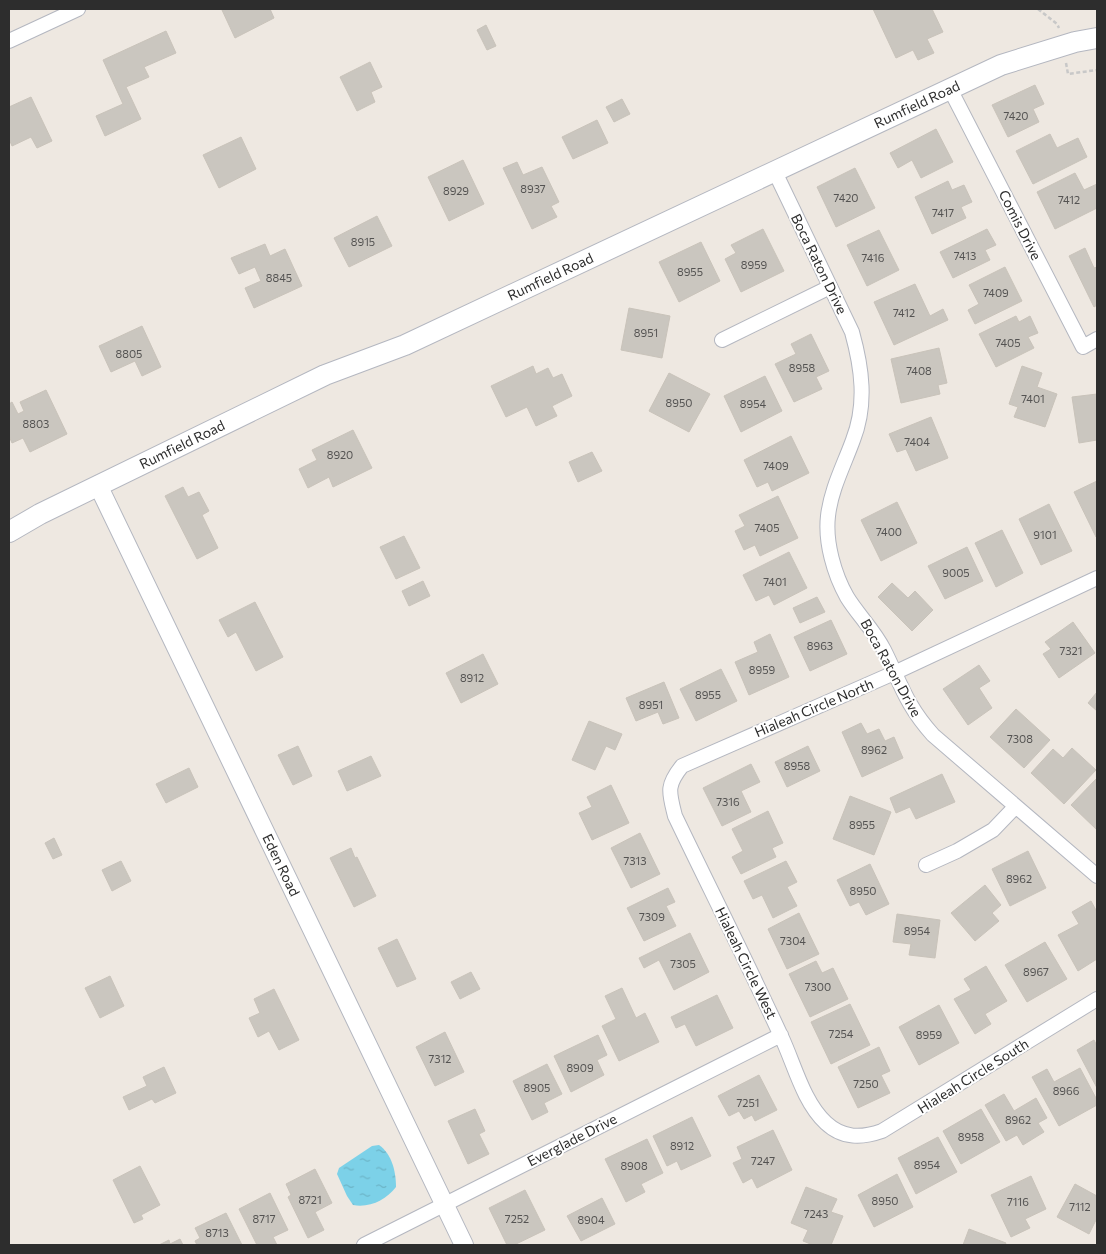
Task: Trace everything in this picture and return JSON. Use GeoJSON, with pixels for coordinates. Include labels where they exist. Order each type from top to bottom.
{"type":"FeatureCollection","features":[{"type":"Feature","properties":{"kind":"main road","name":"Rumfield Road"},"geometry":{"type":"LineString","coordinates":[[9,532],[98,485],[325,375],[405,345],[1001,65],[1075,42],[1097,38]]}},
{"type":"Feature","properties":{"kind":"street"},"geometry":{"type":"LineString","coordinates":[[9,41],[78,9]]}},
{"type":"Feature","properties":{"kind":"street","name":"Comis Drive"},"geometry":{"type":"LineString","coordinates":[[950,89],[1083,347],[1097,339]]}},
{"type":"Feature","properties":{"kind":"street","name":"Boca Raton Drive"},"geometry":{"type":"LineString","coordinates":[[775,172],[852,332],[860,360],[863,384],[854,438],[834,486],[828,517],[834,566],[848,597],[868,623],[884,649],[915,716],[933,735],[1097,876]]}},
{"type":"Feature","properties":{"kind":"street"},"geometry":{"type":"LineString","coordinates":[[722,340],[830,287]]}},
{"type":"Feature","properties":{"kind":"street","name":"Eden Road"},"geometry":{"type":"LineString","coordinates":[[98,485],[464,1245]]}},
{"type":"Feature","properties":{"kind":"street","name":"Hialeah Circle North"},"geometry":{"type":"LineString","coordinates":[[671,780],[682,766],[706,754],[894,673],[1096,582]]}},
{"type":"Feature","properties":{"kind":"street","name":"Hialeah Circle West"},"geometry":{"type":"LineString","coordinates":[[671,780],[670,796],[675,816],[781,1035],[812,1106],[826,1123],[843,1135]]}},
{"type":"Feature","properties":{"kind":"street"},"geometry":{"type":"LineString","coordinates":[[926,866],[993,830],[1016,807]]}},
{"type":"Feature","properties":{"kind":"street","name":"Hialeah Circle South"},"geometry":{"type":"LineString","coordinates":[[843,1135],[864,1137],[882,1132],[1097,999]]}},
{"type":"Feature","properties":{"kind":"street","name":"Everglade Drive"},"geometry":{"type":"LineString","coordinates":[[364,1245],[781,1035]]}},
{"type":"Feature","properties":{"kind":"water"},"geometry":{"type":"Polygon","coordinates":[[[379,1145],[390,1158],[396,1187],[377,1202],[359,1206],[353,1205],[337,1174],[339,1168],[372,1146],[379,1145]]]}},
{"type":"Feature","properties":{"kind":"building"},"geometry":{"type":"Polygon","coordinates":[[[270,9],[274,18],[235,38],[222,10],[270,9]]]}},
{"type":"Feature","properties":{"kind":"building"},"geometry":{"type":"Polygon","coordinates":[[[873,9],[932,9],[943,32],[927,39],[934,53],[918,60],[913,50],[896,58],[873,9]]]}},
{"type":"Feature","properties":{"kind":"building"},"geometry":{"type":"Polygon","coordinates":[[[486,25],[496,46],[487,50],[477,30],[486,25]]]}},
{"type":"Feature","properties":{"kind":"building"},"geometry":{"type":"Polygon","coordinates":[[[166,31],[176,53],[144,67],[149,77],[126,87],[141,119],[105,136],[96,116],[123,104],[103,60],[166,31]]]}},
{"type":"Feature","properties":{"kind":"building"},"geometry":{"type":"Polygon","coordinates":[[[370,62],[382,87],[371,92],[375,102],[357,111],[340,77],[370,62]]]}},
{"type":"Feature","properties":{"kind":"building"},"geometry":{"type":"Polygon","coordinates":[[[1035,85],[1044,104],[1033,109],[1039,122],[1008,137],[992,105],[1035,85]]]}},
{"type":"Feature","properties":{"kind":"building"},"geometry":{"type":"Polygon","coordinates":[[[31,97],[52,141],[37,148],[31,137],[12,146],[9,139],[9,107],[31,97]]]}},
{"type":"Feature","properties":{"kind":"building"},"geometry":{"type":"Polygon","coordinates":[[[622,99],[630,114],[614,122],[606,107],[622,99]]]}},
{"type":"Feature","properties":{"kind":"building"},"geometry":{"type":"Polygon","coordinates":[[[597,120],[608,143],[573,159],[562,137],[597,120]]]}},
{"type":"Feature","properties":{"kind":"building"},"geometry":{"type":"Polygon","coordinates":[[[936,129],[953,162],[921,178],[912,160],[898,168],[890,153],[936,129]]]}},
{"type":"Feature","properties":{"kind":"building"},"geometry":{"type":"Polygon","coordinates":[[[1050,134],[1057,148],[1078,138],[1087,157],[1033,184],[1016,151],[1050,134]]]}},
{"type":"Feature","properties":{"kind":"building"},"geometry":{"type":"Polygon","coordinates":[[[241,137],[256,169],[219,188],[203,155],[241,137]]]}},
{"type":"Feature","properties":{"kind":"building"},"geometry":{"type":"Polygon","coordinates":[[[463,160],[484,204],[449,221],[428,177],[463,160]]]}},
{"type":"Feature","properties":{"kind":"building"},"geometry":{"type":"Polygon","coordinates":[[[517,162],[523,175],[542,167],[559,202],[551,206],[557,217],[532,229],[503,168],[517,162]]]}},
{"type":"Feature","properties":{"kind":"building"},"geometry":{"type":"Polygon","coordinates":[[[855,168],[875,208],[836,227],[817,187],[855,168]]]}},
{"type":"Feature","properties":{"kind":"building"},"geometry":{"type":"Polygon","coordinates":[[[1075,173],[1084,190],[1097,184],[1097,208],[1055,229],[1037,192],[1075,173]]]}},
{"type":"Feature","properties":{"kind":"building"},"geometry":{"type":"Polygon","coordinates":[[[948,181],[952,190],[964,185],[972,202],[961,207],[966,218],[932,234],[915,197],[948,181]]]}},
{"type":"Feature","properties":{"kind":"building"},"geometry":{"type":"Polygon","coordinates":[[[377,216],[392,246],[349,267],[334,238],[377,216]]]}},
{"type":"Feature","properties":{"kind":"building"},"geometry":{"type":"Polygon","coordinates":[[[763,229],[784,271],[741,292],[725,259],[736,253],[731,245],[763,229]]]}},
{"type":"Feature","properties":{"kind":"building"},"geometry":{"type":"Polygon","coordinates":[[[987,229],[996,245],[985,250],[990,260],[953,278],[940,252],[987,229]]]}},
{"type":"Feature","properties":{"kind":"building"},"geometry":{"type":"Polygon","coordinates":[[[879,230],[899,270],[867,286],[847,245],[879,230]]]}},
{"type":"Feature","properties":{"kind":"building"},"geometry":{"type":"Polygon","coordinates":[[[701,242],[720,281],[679,302],[659,262],[701,242]]]}},
{"type":"Feature","properties":{"kind":"building"},"geometry":{"type":"Polygon","coordinates":[[[265,244],[270,256],[285,249],[302,286],[254,308],[245,288],[261,281],[255,267],[239,274],[231,258],[265,244]]]}},
{"type":"Feature","properties":{"kind":"building"},"geometry":{"type":"Polygon","coordinates":[[[1085,248],[1094,268],[1097,267],[1097,305],[1094,307],[1069,256],[1085,248]]]}},
{"type":"Feature","properties":{"kind":"building"},"geometry":{"type":"Polygon","coordinates":[[[1005,267],[1022,301],[975,324],[968,310],[979,304],[969,285],[1005,267]]]}},
{"type":"Feature","properties":{"kind":"building"},"geometry":{"type":"Polygon","coordinates":[[[915,284],[930,316],[943,309],[948,320],[894,345],[874,302],[915,284]]]}},
{"type":"Feature","properties":{"kind":"building"},"geometry":{"type":"Polygon","coordinates":[[[629,308],[670,316],[662,358],[621,350],[629,308]]]}},
{"type":"Feature","properties":{"kind":"building"},"geometry":{"type":"Polygon","coordinates":[[[1016,316],[1019,322],[1030,316],[1038,333],[1028,337],[1034,348],[996,367],[979,334],[1016,316]]]}},
{"type":"Feature","properties":{"kind":"building"},"geometry":{"type":"Polygon","coordinates":[[[142,326],[161,367],[142,376],[135,361],[111,372],[99,346],[142,326]]]}},
{"type":"Feature","properties":{"kind":"building"},"geometry":{"type":"Polygon","coordinates":[[[811,334],[829,371],[816,377],[822,389],[794,402],[775,364],[796,354],[791,344],[811,334]]]}},
{"type":"Feature","properties":{"kind":"building"},"geometry":{"type":"Polygon","coordinates":[[[939,348],[947,383],[938,385],[940,394],[901,403],[891,359],[939,348]]]}},
{"type":"Feature","properties":{"kind":"building"},"geometry":{"type":"Polygon","coordinates":[[[533,366],[536,374],[548,368],[553,378],[562,374],[572,396],[552,406],[557,416],[536,426],[527,407],[506,417],[491,386],[533,366]]]}},
{"type":"Feature","properties":{"kind":"building"},"geometry":{"type":"Polygon","coordinates":[[[1022,366],[1042,373],[1037,387],[1057,394],[1045,427],[1014,417],[1018,407],[1009,404],[1022,366]]]}},
{"type":"Feature","properties":{"kind":"building"},"geometry":{"type":"Polygon","coordinates":[[[669,373],[710,394],[689,432],[649,411],[669,373]]]}},
{"type":"Feature","properties":{"kind":"building"},"geometry":{"type":"Polygon","coordinates":[[[765,376],[782,411],[741,432],[724,396],[765,376]]]}},
{"type":"Feature","properties":{"kind":"building"},"geometry":{"type":"Polygon","coordinates":[[[46,390],[67,434],[30,452],[23,438],[12,443],[9,436],[9,404],[12,402],[18,414],[24,411],[20,402],[46,390]]]}},
{"type":"Feature","properties":{"kind":"building"},"geometry":{"type":"Polygon","coordinates":[[[1097,394],[1097,440],[1079,443],[1072,397],[1097,394]]]}},
{"type":"Feature","properties":{"kind":"building"},"geometry":{"type":"Polygon","coordinates":[[[931,417],[948,458],[916,471],[906,449],[897,452],[889,434],[931,417]]]}},
{"type":"Feature","properties":{"kind":"building"},"geometry":{"type":"Polygon","coordinates":[[[353,430],[372,468],[333,487],[329,477],[308,488],[299,469],[317,460],[312,450],[353,430]]]}},
{"type":"Feature","properties":{"kind":"building"},"geometry":{"type":"Polygon","coordinates":[[[791,436],[809,473],[772,491],[768,482],[757,487],[744,460],[791,436]]]}},
{"type":"Feature","properties":{"kind":"building"},"geometry":{"type":"Polygon","coordinates":[[[592,452],[602,471],[578,482],[569,462],[592,452]]]}},
{"type":"Feature","properties":{"kind":"building"},"geometry":{"type":"Polygon","coordinates":[[[1097,481],[1097,536],[1096,537],[1074,492],[1097,481]]]}},
{"type":"Feature","properties":{"kind":"building"},"geometry":{"type":"Polygon","coordinates":[[[183,487],[188,497],[199,492],[209,511],[202,515],[218,548],[197,559],[165,496],[183,487]]]}},
{"type":"Feature","properties":{"kind":"building"},"geometry":{"type":"Polygon","coordinates":[[[778,496],[798,538],[760,556],[755,545],[744,550],[735,531],[745,526],[739,515],[778,496]]]}},
{"type":"Feature","properties":{"kind":"building"},"geometry":{"type":"Polygon","coordinates":[[[897,502],[917,543],[881,561],[861,520],[897,502]]]}},
{"type":"Feature","properties":{"kind":"building"},"geometry":{"type":"Polygon","coordinates":[[[1049,504],[1072,551],[1041,565],[1019,519],[1049,504]]]}},
{"type":"Feature","properties":{"kind":"building"},"geometry":{"type":"Polygon","coordinates":[[[1002,530],[1023,573],[996,587],[975,543],[1002,530]]]}},
{"type":"Feature","properties":{"kind":"building"},"geometry":{"type":"Polygon","coordinates":[[[404,536],[420,568],[396,579],[380,547],[404,536]]]}},
{"type":"Feature","properties":{"kind":"building"},"geometry":{"type":"Polygon","coordinates":[[[967,547],[983,581],[945,599],[928,566],[967,547]]]}},
{"type":"Feature","properties":{"kind":"building"},"geometry":{"type":"Polygon","coordinates":[[[789,552],[807,588],[774,605],[769,595],[756,601],[743,575],[789,552]]]}},
{"type":"Feature","properties":{"kind":"building"},"geometry":{"type":"Polygon","coordinates":[[[423,581],[430,596],[409,606],[402,591],[423,581]]]}},
{"type":"Feature","properties":{"kind":"building"},"geometry":{"type":"Polygon","coordinates":[[[892,583],[908,598],[915,591],[933,610],[912,631],[878,597],[892,583]]]}},
{"type":"Feature","properties":{"kind":"building"},"geometry":{"type":"Polygon","coordinates":[[[817,597],[825,612],[800,623],[793,608],[817,597]]]}},
{"type":"Feature","properties":{"kind":"building"},"geometry":{"type":"Polygon","coordinates":[[[255,602],[283,657],[256,671],[236,632],[228,637],[219,620],[255,602]]]}},
{"type":"Feature","properties":{"kind":"building"},"geometry":{"type":"Polygon","coordinates":[[[831,620],[847,654],[810,671],[794,637],[831,620]]]}},
{"type":"Feature","properties":{"kind":"building"},"geometry":{"type":"Polygon","coordinates":[[[1073,622],[1095,653],[1059,678],[1043,654],[1051,649],[1045,642],[1073,622]]]}},
{"type":"Feature","properties":{"kind":"building"},"geometry":{"type":"Polygon","coordinates":[[[770,634],[789,677],[749,695],[735,662],[758,652],[754,642],[770,634]]]}},
{"type":"Feature","properties":{"kind":"building"},"geometry":{"type":"Polygon","coordinates":[[[483,654],[498,684],[461,703],[446,673],[483,654]]]}},
{"type":"Feature","properties":{"kind":"building"},"geometry":{"type":"Polygon","coordinates":[[[979,665],[990,681],[979,688],[992,708],[968,725],[943,689],[979,665]]]}},
{"type":"Feature","properties":{"kind":"building"},"geometry":{"type":"Polygon","coordinates":[[[721,669],[737,701],[696,721],[680,689],[721,669]]]}},
{"type":"Feature","properties":{"kind":"building"},"geometry":{"type":"Polygon","coordinates":[[[664,682],[679,718],[663,724],[658,712],[636,721],[626,698],[664,682]]]}},
{"type":"Feature","properties":{"kind":"building"},"geometry":{"type":"Polygon","coordinates":[[[1097,692],[1097,711],[1088,703],[1097,692]]]}},
{"type":"Feature","properties":{"kind":"building"},"geometry":{"type":"Polygon","coordinates":[[[1016,709],[1050,740],[1024,768],[990,737],[1016,709]]]}},
{"type":"Feature","properties":{"kind":"building"},"geometry":{"type":"Polygon","coordinates":[[[589,721],[622,734],[615,750],[606,746],[595,770],[572,760],[589,721]]]}},
{"type":"Feature","properties":{"kind":"building"},"geometry":{"type":"Polygon","coordinates":[[[861,723],[867,734],[879,729],[885,741],[894,737],[903,758],[862,777],[842,732],[861,723]]]}},
{"type":"Feature","properties":{"kind":"building"},"geometry":{"type":"Polygon","coordinates":[[[298,746],[312,776],[293,785],[278,755],[298,746]]]}},
{"type":"Feature","properties":{"kind":"building"},"geometry":{"type":"Polygon","coordinates":[[[808,746],[820,771],[787,787],[775,762],[808,746]]]}},
{"type":"Feature","properties":{"kind":"building"},"geometry":{"type":"Polygon","coordinates":[[[1072,748],[1096,770],[1064,804],[1031,773],[1053,749],[1063,758],[1072,748]]]}},
{"type":"Feature","properties":{"kind":"building"},"geometry":{"type":"Polygon","coordinates":[[[371,756],[381,776],[347,791],[338,771],[371,756]]]}},
{"type":"Feature","properties":{"kind":"building"},"geometry":{"type":"Polygon","coordinates":[[[751,764],[760,782],[741,791],[751,812],[722,826],[703,788],[751,764]]]}},
{"type":"Feature","properties":{"kind":"building"},"geometry":{"type":"Polygon","coordinates":[[[189,768],[198,787],[166,803],[156,784],[189,768]]]}},
{"type":"Feature","properties":{"kind":"building"},"geometry":{"type":"Polygon","coordinates":[[[942,774],[955,802],[916,819],[910,807],[896,813],[890,798],[942,774]]]}},
{"type":"Feature","properties":{"kind":"building"},"geometry":{"type":"Polygon","coordinates":[[[1097,778],[1097,830],[1071,805],[1097,778]]]}},
{"type":"Feature","properties":{"kind":"building"},"geometry":{"type":"Polygon","coordinates":[[[611,785],[629,823],[592,840],[579,813],[592,807],[587,797],[611,785]]]}},
{"type":"Feature","properties":{"kind":"building"},"geometry":{"type":"Polygon","coordinates":[[[850,796],[891,812],[874,855],[833,839],[850,796]]]}},
{"type":"Feature","properties":{"kind":"building"},"geometry":{"type":"Polygon","coordinates":[[[768,811],[783,843],[772,848],[776,857],[741,874],[732,857],[743,851],[732,829],[768,811]]]}},
{"type":"Feature","properties":{"kind":"building"},"geometry":{"type":"Polygon","coordinates":[[[640,833],[660,874],[631,888],[611,848],[640,833]]]}},
{"type":"Feature","properties":{"kind":"building"},"geometry":{"type":"Polygon","coordinates":[[[54,838],[62,855],[53,859],[45,843],[54,838]]]}},
{"type":"Feature","properties":{"kind":"building"},"geometry":{"type":"Polygon","coordinates":[[[351,848],[376,896],[354,907],[330,858],[351,848]]]}},
{"type":"Feature","properties":{"kind":"building"},"geometry":{"type":"Polygon","coordinates":[[[1028,851],[1046,888],[1010,906],[992,869],[1028,851]]]}},
{"type":"Feature","properties":{"kind":"building"},"geometry":{"type":"Polygon","coordinates":[[[121,861],[131,881],[112,891],[102,870],[121,861]]]}},
{"type":"Feature","properties":{"kind":"building"},"geometry":{"type":"Polygon","coordinates":[[[786,861],[797,882],[787,887],[797,906],[773,918],[762,895],[753,899],[744,881],[786,861]]]}},
{"type":"Feature","properties":{"kind":"building"},"geometry":{"type":"Polygon","coordinates":[[[870,864],[889,904],[866,915],[859,902],[850,906],[837,880],[870,864]]]}},
{"type":"Feature","properties":{"kind":"building"},"geometry":{"type":"Polygon","coordinates":[[[985,885],[1001,905],[992,913],[999,921],[975,941],[951,913],[985,885]]]}},
{"type":"Feature","properties":{"kind":"building"},"geometry":{"type":"Polygon","coordinates":[[[668,888],[675,902],[666,906],[676,926],[644,941],[627,908],[668,888]]]}},
{"type":"Feature","properties":{"kind":"building"},"geometry":{"type":"Polygon","coordinates":[[[1091,901],[1097,912],[1097,959],[1078,971],[1058,935],[1079,924],[1072,912],[1091,901]]]}},
{"type":"Feature","properties":{"kind":"building"},"geometry":{"type":"Polygon","coordinates":[[[799,913],[819,954],[787,969],[768,929],[799,913]]]}},
{"type":"Feature","properties":{"kind":"building"},"geometry":{"type":"Polygon","coordinates":[[[897,914],[940,920],[935,958],[909,955],[911,944],[893,942],[897,914]]]}},
{"type":"Feature","properties":{"kind":"building"},"geometry":{"type":"Polygon","coordinates":[[[690,933],[709,972],[674,990],[659,960],[644,968],[639,958],[690,933]]]}},
{"type":"Feature","properties":{"kind":"building"},"geometry":{"type":"Polygon","coordinates":[[[397,939],[416,979],[397,987],[378,948],[397,939]]]}},
{"type":"Feature","properties":{"kind":"building"},"geometry":{"type":"Polygon","coordinates":[[[1045,942],[1067,979],[1027,1002],[1005,965],[1045,942]]]}},
{"type":"Feature","properties":{"kind":"building"},"geometry":{"type":"Polygon","coordinates":[[[816,961],[822,973],[833,968],[848,999],[810,1017],[789,974],[816,961]]]}},
{"type":"Feature","properties":{"kind":"building"},"geometry":{"type":"Polygon","coordinates":[[[986,966],[1007,1001],[985,1014],[991,1024],[975,1034],[954,999],[971,990],[964,979],[986,966]]]}},
{"type":"Feature","properties":{"kind":"building"},"geometry":{"type":"Polygon","coordinates":[[[471,972],[480,989],[460,999],[451,982],[471,972]]]}},
{"type":"Feature","properties":{"kind":"building"},"geometry":{"type":"Polygon","coordinates":[[[110,976],[124,1006],[100,1018],[85,988],[110,976]]]}},
{"type":"Feature","properties":{"kind":"building"},"geometry":{"type":"Polygon","coordinates":[[[622,988],[636,1018],[645,1013],[659,1042],[619,1061],[602,1026],[616,1019],[605,996],[622,988]]]}},
{"type":"Feature","properties":{"kind":"building"},"geometry":{"type":"Polygon","coordinates":[[[274,989],[299,1040],[279,1050],[269,1031],[258,1037],[249,1018],[260,1013],[254,999],[274,989]]]}},
{"type":"Feature","properties":{"kind":"building"},"geometry":{"type":"Polygon","coordinates":[[[717,995],[733,1028],[696,1046],[685,1024],[676,1028],[671,1017],[717,995]]]}},
{"type":"Feature","properties":{"kind":"building"},"geometry":{"type":"Polygon","coordinates":[[[850,1004],[870,1045],[831,1064],[811,1022],[850,1004]]]}},
{"type":"Feature","properties":{"kind":"building"},"geometry":{"type":"Polygon","coordinates":[[[939,1005],[959,1043],[919,1065],[899,1027],[939,1005]]]}},
{"type":"Feature","properties":{"kind":"building"},"geometry":{"type":"Polygon","coordinates":[[[445,1032],[464,1072],[435,1086],[416,1047],[445,1032]]]}},
{"type":"Feature","properties":{"kind":"building"},"geometry":{"type":"Polygon","coordinates":[[[598,1035],[607,1055],[597,1060],[604,1075],[571,1092],[554,1056],[598,1035]]]}},
{"type":"Feature","properties":{"kind":"building"},"geometry":{"type":"Polygon","coordinates":[[[1094,1040],[1097,1046],[1097,1088],[1077,1050],[1094,1040]]]}},
{"type":"Feature","properties":{"kind":"building"},"geometry":{"type":"Polygon","coordinates":[[[879,1047],[890,1071],[881,1075],[890,1093],[858,1108],[838,1067],[879,1047]]]}},
{"type":"Feature","properties":{"kind":"building"},"geometry":{"type":"Polygon","coordinates":[[[547,1064],[562,1094],[544,1103],[548,1112],[532,1120],[513,1081],[547,1064]]]}},
{"type":"Feature","properties":{"kind":"building"},"geometry":{"type":"Polygon","coordinates":[[[164,1067],[176,1093],[155,1103],[152,1099],[129,1110],[123,1097],[147,1086],[143,1077],[164,1067]]]}},
{"type":"Feature","properties":{"kind":"building"},"geometry":{"type":"Polygon","coordinates":[[[1080,1068],[1097,1100],[1097,1105],[1059,1126],[1032,1077],[1047,1069],[1054,1082],[1080,1068]]]}},
{"type":"Feature","properties":{"kind":"building"},"geometry":{"type":"Polygon","coordinates":[[[759,1075],[777,1110],[755,1121],[752,1115],[744,1119],[739,1111],[729,1116],[718,1096],[759,1075]]]}},
{"type":"Feature","properties":{"kind":"building"},"geometry":{"type":"Polygon","coordinates":[[[1004,1094],[1014,1111],[1036,1098],[1047,1118],[1038,1123],[1044,1132],[1023,1145],[1017,1135],[1006,1141],[985,1105],[1004,1094]]]}},
{"type":"Feature","properties":{"kind":"building"},"geometry":{"type":"Polygon","coordinates":[[[475,1109],[485,1131],[479,1134],[489,1154],[468,1164],[448,1121],[475,1109]]]}},
{"type":"Feature","properties":{"kind":"building"},"geometry":{"type":"Polygon","coordinates":[[[981,1109],[1000,1142],[961,1164],[943,1131],[981,1109]]]}},
{"type":"Feature","properties":{"kind":"building"},"geometry":{"type":"Polygon","coordinates":[[[692,1117],[711,1156],[681,1170],[677,1161],[667,1166],[653,1136],[692,1117]]]}},
{"type":"Feature","properties":{"kind":"building"},"geometry":{"type":"Polygon","coordinates":[[[773,1130],[792,1170],[757,1188],[752,1178],[743,1183],[733,1163],[742,1159],[737,1147],[773,1130]]]}},
{"type":"Feature","properties":{"kind":"building"},"geometry":{"type":"Polygon","coordinates":[[[938,1137],[957,1172],[916,1194],[898,1158],[938,1137]]]}},
{"type":"Feature","properties":{"kind":"building"},"geometry":{"type":"Polygon","coordinates":[[[647,1139],[663,1173],[641,1184],[645,1192],[626,1202],[605,1159],[647,1139]]]}},
{"type":"Feature","properties":{"kind":"building"},"geometry":{"type":"Polygon","coordinates":[[[140,1166],[160,1205],[141,1215],[143,1219],[134,1223],[113,1180],[140,1166]]]}},
{"type":"Feature","properties":{"kind":"building"},"geometry":{"type":"Polygon","coordinates":[[[315,1169],[332,1203],[315,1212],[324,1230],[308,1238],[288,1197],[291,1195],[286,1184],[315,1169]]]}},
{"type":"Feature","properties":{"kind":"building"},"geometry":{"type":"Polygon","coordinates":[[[897,1174],[913,1207],[874,1227],[858,1195],[897,1174]]]}},
{"type":"Feature","properties":{"kind":"building"},"geometry":{"type":"Polygon","coordinates":[[[1031,1176],[1046,1209],[1025,1219],[1030,1228],[1011,1237],[991,1195],[1031,1176]]]}},
{"type":"Feature","properties":{"kind":"building"},"geometry":{"type":"Polygon","coordinates":[[[1075,1184],[1097,1196],[1097,1218],[1089,1234],[1057,1217],[1075,1184]]]}},
{"type":"Feature","properties":{"kind":"building"},"geometry":{"type":"Polygon","coordinates":[[[806,1187],[837,1199],[831,1212],[843,1216],[831,1245],[813,1245],[803,1241],[808,1230],[791,1223],[806,1187]]]}},
{"type":"Feature","properties":{"kind":"building"},"geometry":{"type":"Polygon","coordinates":[[[525,1190],[545,1230],[514,1245],[507,1245],[489,1208],[525,1190]]]}},
{"type":"Feature","properties":{"kind":"building"},"geometry":{"type":"Polygon","coordinates":[[[270,1193],[288,1230],[273,1237],[277,1245],[257,1245],[239,1209],[270,1193]]]}},
{"type":"Feature","properties":{"kind":"building"},"geometry":{"type":"Polygon","coordinates":[[[602,1198],[615,1224],[581,1241],[567,1216],[602,1198]]]}},
{"type":"Feature","properties":{"kind":"building"},"geometry":{"type":"Polygon","coordinates":[[[226,1213],[242,1245],[197,1245],[195,1241],[200,1238],[195,1228],[226,1213]]]}},
{"type":"Feature","properties":{"kind":"building"},"geometry":{"type":"Polygon","coordinates":[[[969,1229],[1006,1243],[1005,1245],[963,1245],[969,1229]]]}},
{"type":"Feature","properties":{"kind":"building"},"geometry":{"type":"Polygon","coordinates":[[[180,1239],[183,1245],[159,1245],[169,1240],[170,1244],[180,1239]]]}}]}
